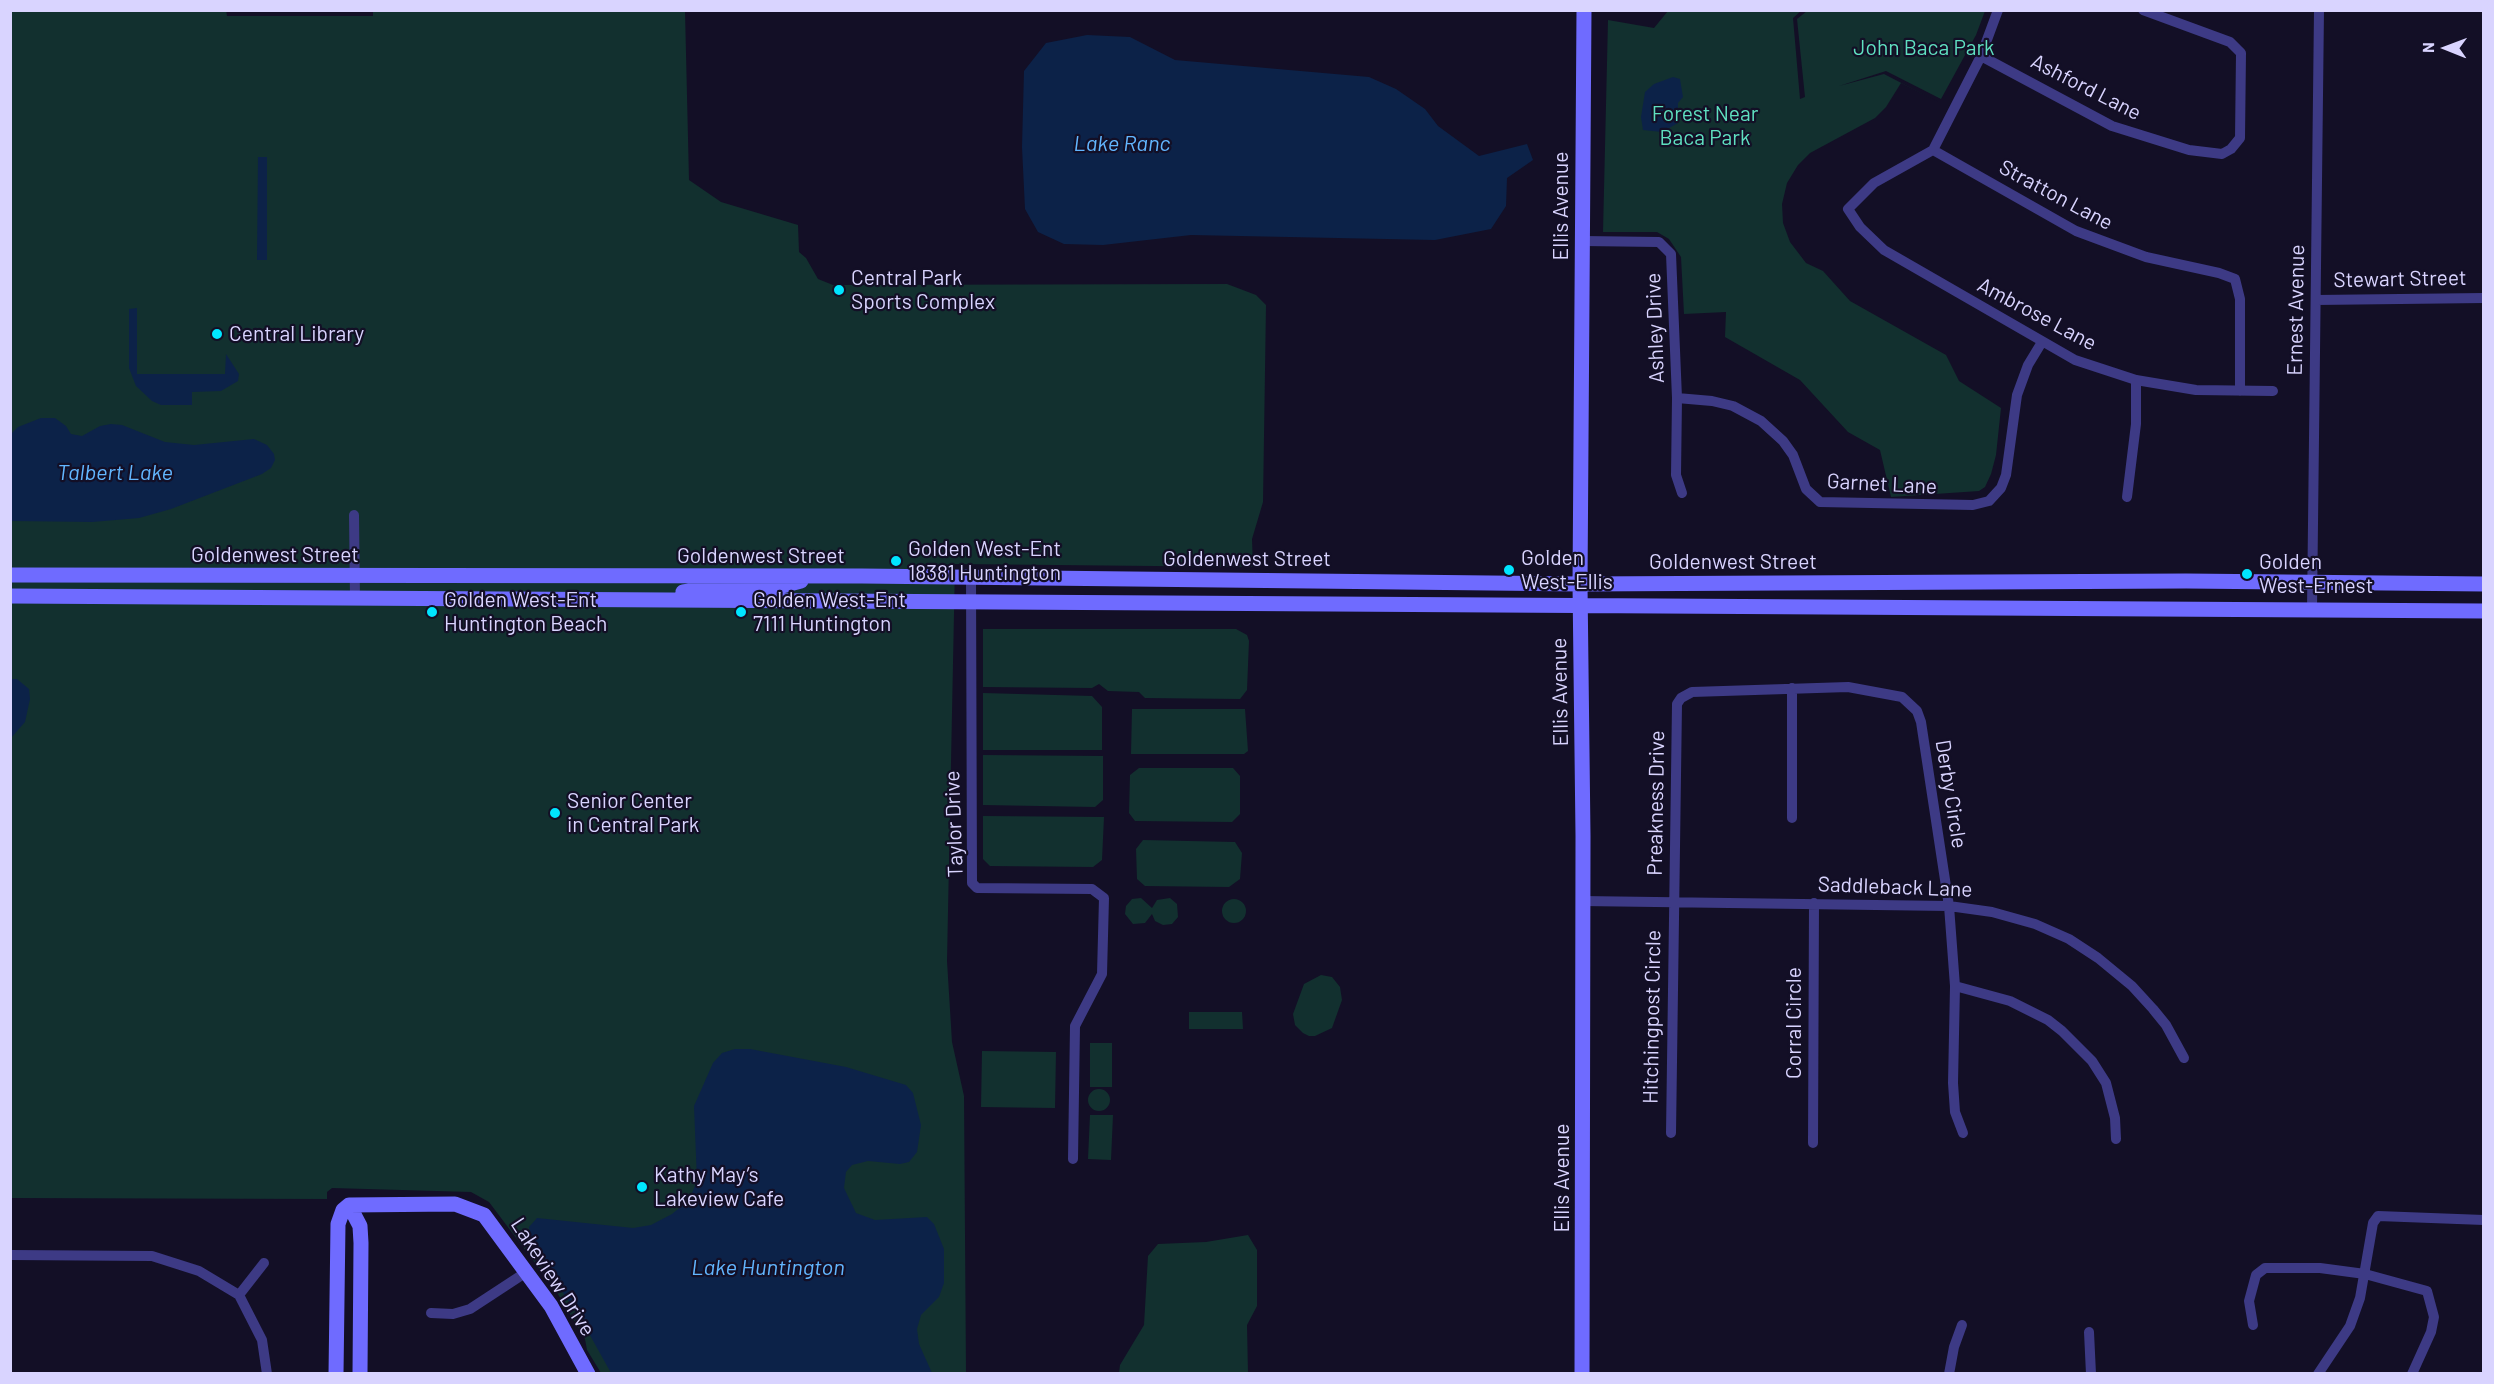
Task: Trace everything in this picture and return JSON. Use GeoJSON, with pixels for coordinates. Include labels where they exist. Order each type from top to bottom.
{"type":"FeatureCollection","features":[{"type":"Feature","properties":{"kind":"main road","name":"Ellis Avenue"},"geometry":{"type":"LineString","coordinates":[[1582,1374],[1580,584],[1584,10]]}},
{"type":"Feature","properties":{"kind":"main road","name":"Goldenwest Street"},"geometry":{"type":"LineString","coordinates":[[10,575],[806,577],[1580,584],[2186,581],[2484,584]]}},
{"type":"Feature","properties":{"kind":"main road"},"geometry":{"type":"LineString","coordinates":[[678,600],[682,592],[691,590],[767,590],[800,582],[806,577]]}},
{"type":"Feature","properties":{"kind":"main road"},"geometry":{"type":"LineString","coordinates":[[532,600],[564,591],[658,591],[668,587],[677,578]]}},
{"type":"Feature","properties":{"kind":"main road","name":"Goldenwest Street"},"geometry":{"type":"LineString","coordinates":[[10,596],[2484,611]]}},
{"type":"Feature","properties":{"kind":"main road"},"geometry":{"type":"LineString","coordinates":[[349,1204],[360,1226]]}},
{"type":"Feature","properties":{"kind":"main road"},"geometry":{"type":"LineString","coordinates":[[336,1374],[338,1224],[343,1210],[349,1204],[374,1204]]}},
{"type":"Feature","properties":{"kind":"main road"},"geometry":{"type":"LineString","coordinates":[[360,1374],[360,1226],[366,1211],[374,1204]]}},
{"type":"Feature","properties":{"kind":"main road","name":"Lakeview Drive"},"geometry":{"type":"LineString","coordinates":[[374,1204],[455,1204],[476,1210],[493,1224],[528,1271],[551,1306],[588,1374]]}},
{"type":"Feature","properties":{"kind":"street"},"geometry":{"type":"LineString","coordinates":[[1933,150],[1981,56],[1998,10]]}},
{"type":"Feature","properties":{"kind":"street","name":"Ashford Lane"},"geometry":{"type":"LineString","coordinates":[[1981,56],[2112,126],[2188,150],[2222,154],[2231,149],[2240,138],[2241,53],[2230,42],[2143,10]]}},
{"type":"Feature","properties":{"kind":"street","name":"Ernest Avenue"},"geometry":{"type":"LineString","coordinates":[[2312,609],[2319,10]]}},
{"type":"Feature","properties":{"kind":"street","name":"Ambrose Lane"},"geometry":{"type":"LineString","coordinates":[[1933,150],[1874,183],[1848,209],[1860,227],[1884,250],[2075,360],[2136,380],[2196,390],[2273,391]]}},
{"type":"Feature","properties":{"kind":"street","name":"Stratton Lane"},"geometry":{"type":"LineString","coordinates":[[1933,150],[2094,238],[2146,257],[2219,273],[2235,279],[2240,299],[2240,391]]}},
{"type":"Feature","properties":{"kind":"street","name":"Ashley Drive"},"geometry":{"type":"LineString","coordinates":[[1583,241],[1659,242],[1671,254],[1677,398],[1676,475],[1682,493]]}},
{"type":"Feature","properties":{"kind":"street","name":"Stewart Street"},"geometry":{"type":"LineString","coordinates":[[2316,300],[2484,298]]}},
{"type":"Feature","properties":{"kind":"street","name":"Garnet Lane"},"geometry":{"type":"LineString","coordinates":[[1677,398],[1712,401],[1733,406],[1761,421],[1783,441],[1792,455],[1806,489],[1820,502],[1954,506],[1989,501],[2001,488],[2006,475],[2017,395],[2028,365],[2042,342]]}},
{"type":"Feature","properties":{"kind":"street"},"geometry":{"type":"LineString","coordinates":[[2127,497],[2136,423],[2136,380]]}},
{"type":"Feature","properties":{"kind":"street"},"geometry":{"type":"LineString","coordinates":[[354,515],[355,599]]}},
{"type":"Feature","properties":{"kind":"street","name":"Taylor Drive"},"geometry":{"type":"LineString","coordinates":[[971,578],[972,883],[977,888],[1092,889],[1104,898],[1102,974],[1075,1026],[1073,1159]]}},
{"type":"Feature","properties":{"kind":"street","name":"Derby Circle"},"geometry":{"type":"LineString","coordinates":[[1677,704],[1681,698],[1692,692],[1848,687],[1875,690],[1902,697],[1917,711],[1949,906],[1955,986],[1953,1083],[1955,1112],[1963,1132]]}},
{"type":"Feature","properties":{"kind":"street"},"geometry":{"type":"LineString","coordinates":[[1792,688],[1792,818]]}},
{"type":"Feature","properties":{"kind":"street","name":"Preakness Drive"},"geometry":{"type":"LineString","coordinates":[[1673,902],[1677,704]]}},
{"type":"Feature","properties":{"kind":"street","name":"Saddleback Lane"},"geometry":{"type":"LineString","coordinates":[[1582,901],[1949,906],[1992,912],[2035,924],[2069,939],[2132,986],[2166,1025],[2184,1058]]}},
{"type":"Feature","properties":{"kind":"street","name":"Hitchingpost Circle"},"geometry":{"type":"LineString","coordinates":[[1671,1133],[1673,902]]}},
{"type":"Feature","properties":{"kind":"street","name":"Corral Circle"},"geometry":{"type":"LineString","coordinates":[[1813,1143],[1814,903]]}},
{"type":"Feature","properties":{"kind":"street"},"geometry":{"type":"LineString","coordinates":[[1955,986],[2010,1001],[2048,1020],[2062,1031],[2092,1061],[2106,1083],[2115,1118],[2116,1139]]}},
{"type":"Feature","properties":{"kind":"street"},"geometry":{"type":"LineString","coordinates":[[2318,1374],[2350,1326],[2361,1298],[2373,1223],[2378,1216],[2484,1220]]}},
{"type":"Feature","properties":{"kind":"street"},"geometry":{"type":"LineString","coordinates":[[10,1255],[152,1256],[199,1271],[239,1295],[262,1340],[267,1374]]}},
{"type":"Feature","properties":{"kind":"street"},"geometry":{"type":"LineString","coordinates":[[239,1295],[264,1263]]}},
{"type":"Feature","properties":{"kind":"street"},"geometry":{"type":"LineString","coordinates":[[2253,1325],[2249,1301],[2256,1275],[2265,1268],[2320,1268],[2366,1274],[2427,1291],[2434,1317],[2431,1332],[2412,1374]]}},
{"type":"Feature","properties":{"kind":"street"},"geometry":{"type":"LineString","coordinates":[[431,1313],[453,1314],[470,1309],[528,1271]]}},
{"type":"Feature","properties":{"kind":"street"},"geometry":{"type":"LineString","coordinates":[[1949,1374],[1954,1347],[1962,1325]]}},
{"type":"Feature","properties":{"kind":"street"},"geometry":{"type":"LineString","coordinates":[[2089,1332],[2091,1374]]}},
{"type":"Feature","properties":{"kind":"street"},"geometry":{"type":"LineString","coordinates":[[1954,1347],[1958,1374]]}},
{"type":"Feature","properties":{"kind":"green space"},"geometry":{"type":"Polygon","coordinates":[[[226,10],[227,16],[373,16],[373,10],[685,11],[689,180],[721,202],[798,225],[799,252],[806,258],[818,279],[833,285],[1227,284],[1256,295],[1266,305],[1263,502],[1252,539],[1253,567],[955,564],[947,961],[952,1042],[964,1096],[966,1373],[601,1373],[587,1350],[585,1339],[556,1291],[489,1202],[471,1192],[332,1188],[327,1192],[327,1199],[11,1198],[11,11],[226,10]]]}},
{"type":"Feature","properties":{"kind":"green space","name":"Forest Near Baca Park"},"geometry":{"type":"Polygon","coordinates":[[[1668,11],[1801,11],[1793,18],[1800,99],[1805,97],[1797,19],[1807,11],[1985,11],[1976,35],[1941,99],[1886,71],[1839,86],[1884,74],[1940,103],[1901,83],[1886,107],[1875,118],[1810,153],[1798,165],[1787,183],[1782,204],[1783,223],[1790,242],[1806,263],[1823,271],[1850,301],[1946,355],[1959,381],[2001,408],[1996,455],[1991,474],[1985,487],[1979,491],[1891,497],[1880,450],[1848,432],[1800,380],[1725,337],[1726,312],[1684,314],[1681,257],[1669,239],[1657,232],[1603,232],[1608,20],[1654,28],[1668,11]]]}},
{"type":"Feature","properties":{"kind":"green space"},"geometry":{"type":"Polygon","coordinates":[[[983,629],[1236,629],[1247,635],[1249,641],[1247,690],[1240,699],[1145,698],[1139,692],[1108,691],[1099,684],[1092,688],[983,687],[983,629]]]}},
{"type":"Feature","properties":{"kind":"green space"},"geometry":{"type":"Polygon","coordinates":[[[983,693],[1092,696],[1102,707],[1102,750],[983,750],[983,693]]]}},
{"type":"Feature","properties":{"kind":"green space"},"geometry":{"type":"Polygon","coordinates":[[[1132,709],[1245,709],[1248,751],[1244,754],[1131,754],[1132,709]]]}},
{"type":"Feature","properties":{"kind":"green space"},"geometry":{"type":"Polygon","coordinates":[[[983,755],[1103,756],[1103,800],[1095,807],[983,805],[983,755]]]}},
{"type":"Feature","properties":{"kind":"green space"},"geometry":{"type":"Polygon","coordinates":[[[1139,768],[1233,768],[1240,776],[1240,814],[1232,822],[1135,821],[1129,813],[1130,775],[1139,768]]]}},
{"type":"Feature","properties":{"kind":"green space"},"geometry":{"type":"Polygon","coordinates":[[[983,816],[1104,817],[1102,860],[1093,867],[990,866],[983,859],[983,816]]]}},
{"type":"Feature","properties":{"kind":"green space"},"geometry":{"type":"Polygon","coordinates":[[[1143,840],[1235,842],[1242,853],[1240,879],[1229,887],[1145,886],[1137,879],[1136,849],[1143,840]]]}},
{"type":"Feature","properties":{"kind":"green space"},"geometry":{"type":"Polygon","coordinates":[[[1141,898],[1152,908],[1157,900],[1170,898],[1177,904],[1178,917],[1172,924],[1163,925],[1155,921],[1152,914],[1145,923],[1133,924],[1125,914],[1126,906],[1132,899],[1141,898]]]}},
{"type":"Feature","properties":{"kind":"green space"},"geometry":{"type":"Polygon","coordinates":[[[1234,899],[1242,903],[1246,911],[1242,919],[1234,923],[1226,919],[1222,911],[1226,903],[1234,899]]]}},
{"type":"Feature","properties":{"kind":"green space"},"geometry":{"type":"Polygon","coordinates":[[[1321,975],[1332,977],[1340,987],[1342,1000],[1332,1028],[1315,1036],[1309,1036],[1295,1025],[1293,1014],[1304,984],[1321,975]]]}},
{"type":"Feature","properties":{"kind":"green space"},"geometry":{"type":"Polygon","coordinates":[[[1189,1012],[1242,1012],[1243,1029],[1189,1029],[1189,1012]]]}},
{"type":"Feature","properties":{"kind":"green space"},"geometry":{"type":"Polygon","coordinates":[[[1090,1043],[1112,1043],[1112,1087],[1090,1087],[1090,1043]]]}},
{"type":"Feature","properties":{"kind":"green space"},"geometry":{"type":"Polygon","coordinates":[[[982,1051],[1056,1052],[1055,1108],[981,1107],[982,1051]]]}},
{"type":"Feature","properties":{"kind":"green space"},"geometry":{"type":"Polygon","coordinates":[[[1099,1089],[1107,1092],[1110,1100],[1107,1108],[1099,1111],[1091,1108],[1088,1100],[1091,1092],[1099,1089]]]}},
{"type":"Feature","properties":{"kind":"green space"},"geometry":{"type":"Polygon","coordinates":[[[1090,1115],[1113,1115],[1111,1160],[1088,1159],[1090,1115]]]}},
{"type":"Feature","properties":{"kind":"green space"},"geometry":{"type":"Polygon","coordinates":[[[1248,1235],[1257,1250],[1257,1306],[1247,1325],[1248,1373],[1119,1373],[1120,1365],[1144,1325],[1148,1256],[1158,1244],[1206,1242],[1248,1235]]]}},
{"type":"Feature","properties":{"kind":"water","name":"Lake Ranc"},"geometry":{"type":"Polygon","coordinates":[[[1087,35],[1130,37],[1175,60],[1369,77],[1396,89],[1425,109],[1438,126],[1479,156],[1527,144],[1533,160],[1507,178],[1506,206],[1491,229],[1435,240],[1191,235],[1103,245],[1064,244],[1038,232],[1025,209],[1022,147],[1024,71],[1046,43],[1087,35]]]}},
{"type":"Feature","properties":{"kind":"water"},"geometry":{"type":"Polygon","coordinates":[[[1673,77],[1680,79],[1683,97],[1678,103],[1678,123],[1662,132],[1643,130],[1641,117],[1645,92],[1654,84],[1673,77]]]}},
{"type":"Feature","properties":{"kind":"water"},"geometry":{"type":"Polygon","coordinates":[[[258,157],[267,157],[267,260],[257,260],[258,157]]]}},
{"type":"Feature","properties":{"kind":"water"},"geometry":{"type":"Polygon","coordinates":[[[137,308],[137,374],[225,374],[226,354],[239,374],[238,381],[221,391],[192,392],[192,405],[161,405],[152,401],[136,386],[129,368],[129,309],[137,308]]]}},
{"type":"Feature","properties":{"kind":"water","name":"Talbert Lake"},"geometry":{"type":"Polygon","coordinates":[[[41,418],[55,418],[66,426],[71,434],[82,436],[100,426],[111,424],[122,425],[165,442],[194,445],[254,439],[267,445],[274,454],[275,460],[271,468],[262,474],[171,509],[139,518],[92,522],[11,521],[11,434],[18,427],[41,418]]]}},
{"type":"Feature","properties":{"kind":"water"},"geometry":{"type":"Polygon","coordinates":[[[11,679],[17,679],[29,689],[30,699],[25,722],[11,738],[11,679]]]}},
{"type":"Feature","properties":{"kind":"water","name":"Lake Huntington"},"geometry":{"type":"Polygon","coordinates":[[[735,1049],[750,1049],[846,1067],[906,1085],[913,1093],[921,1125],[917,1152],[909,1162],[900,1164],[868,1161],[852,1165],[846,1172],[844,1188],[856,1213],[875,1220],[927,1217],[934,1224],[944,1249],[944,1283],[939,1297],[921,1315],[917,1329],[919,1344],[932,1373],[611,1373],[581,1319],[533,1249],[529,1227],[537,1218],[633,1228],[651,1225],[672,1214],[689,1200],[697,1181],[694,1106],[713,1063],[722,1053],[735,1049]]]}},
{"type":"Feature","properties":{"kind":"place","name":"Central Park Sports Complex"},"geometry":{"type":"Point","coordinates":[839,290]}},
{"type":"Feature","properties":{"kind":"place","name":"Central Library"},"geometry":{"type":"Point","coordinates":[217,334]}},
{"type":"Feature","properties":{"kind":"place","name":"Golden West-Ent 18381 Huntington"},"geometry":{"type":"Point","coordinates":[896,561]}},
{"type":"Feature","properties":{"kind":"place","name":"Golden West-Ellis"},"geometry":{"type":"Point","coordinates":[1509,570]}},
{"type":"Feature","properties":{"kind":"place","name":"Golden West-Ernest"},"geometry":{"type":"Point","coordinates":[2247,574]}},
{"type":"Feature","properties":{"kind":"place","name":"Golden West-Ent Huntington Beach"},"geometry":{"type":"Point","coordinates":[432,612]}},
{"type":"Feature","properties":{"kind":"place","name":"Golden West-Ent 7111 Huntington"},"geometry":{"type":"Point","coordinates":[741,612]}},
{"type":"Feature","properties":{"kind":"place","name":"Senior Center in Central Park"},"geometry":{"type":"Point","coordinates":[555,813]}},
{"type":"Feature","properties":{"kind":"place","name":"Kathy May’s Lakeview Cafe"},"geometry":{"type":"Point","coordinates":[642,1187]}},
{"type":"Feature","properties":{"kind":"park label","name":"John Baca Park"},"geometry":{"type":"Point","coordinates":[1924,48]}}]}
